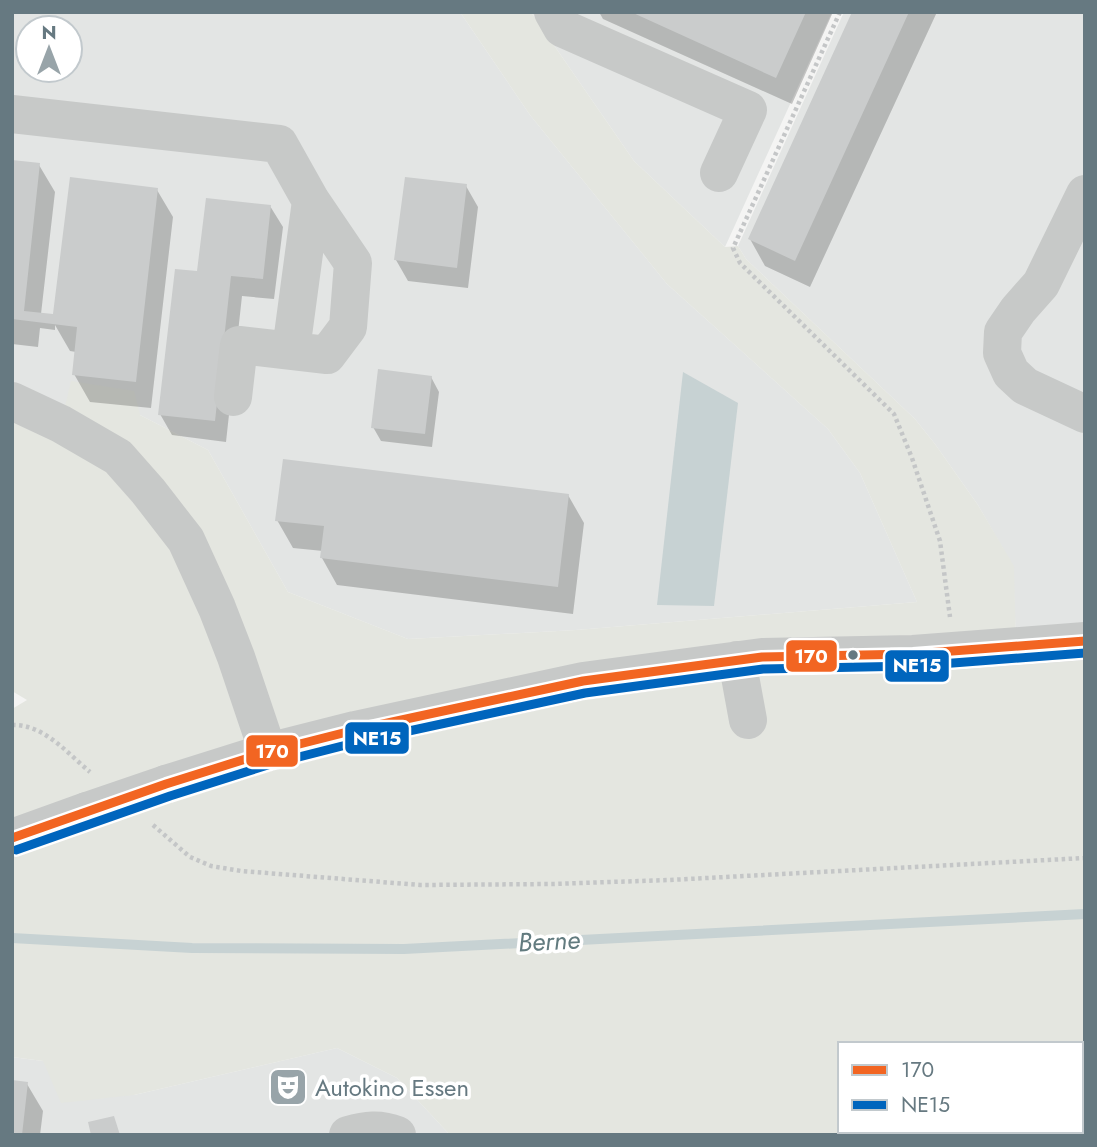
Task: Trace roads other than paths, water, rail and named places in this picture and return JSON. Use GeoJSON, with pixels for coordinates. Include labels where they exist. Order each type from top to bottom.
{"type":"FeatureCollection","features":[{"type":"Feature","properties":{"kind":"street"},"geometry":{"type":"LineString","coordinates":[[553,12],[562,27],[748,110],[719,173]]}},
{"type":"Feature","properties":{"kind":"street"},"geometry":{"type":"LineString","coordinates":[[12,114],[279,144],[311,201],[354,263],[348,327],[327,355],[239,345],[233,397]]}},
{"type":"Feature","properties":{"kind":"street"},"geometry":{"type":"LineString","coordinates":[[1085,194],[1041,284],[1003,332],[1002,353],[1011,373],[1025,386],[1085,414]]}},
{"type":"Feature","properties":{"kind":"street"},"geometry":{"type":"LineString","coordinates":[[291,350],[311,201]]}},
{"type":"Feature","properties":{"kind":"street"},"geometry":{"type":"LineString","coordinates":[[12,401],[61,424],[118,457],[186,540],[217,608],[268,752]]}},
{"type":"Feature","properties":{"kind":"street"},"geometry":{"type":"LineString","coordinates":[[12,838],[91,794],[166,785],[268,752],[355,730],[583,681],[762,657],[913,654],[1085,641]]}},
{"type":"Feature","properties":{"kind":"street"},"geometry":{"type":"LineString","coordinates":[[737,660],[748,720]]}},
{"type":"Feature","properties":{"kind":"street"},"geometry":{"type":"LineString","coordinates":[[348,1135],[368,1129],[397,1135]]}},
{"type":"Feature","properties":{"kind":"waterway","name":"Berne"},"geometry":{"type":"LineString","coordinates":[[12,938],[192,948],[404,949],[1085,914]]}},
{"type":"Feature","properties":{"kind":"place","name":"Autokino Essen"},"geometry":{"type":"Point","coordinates":[288,1087]}}]}
